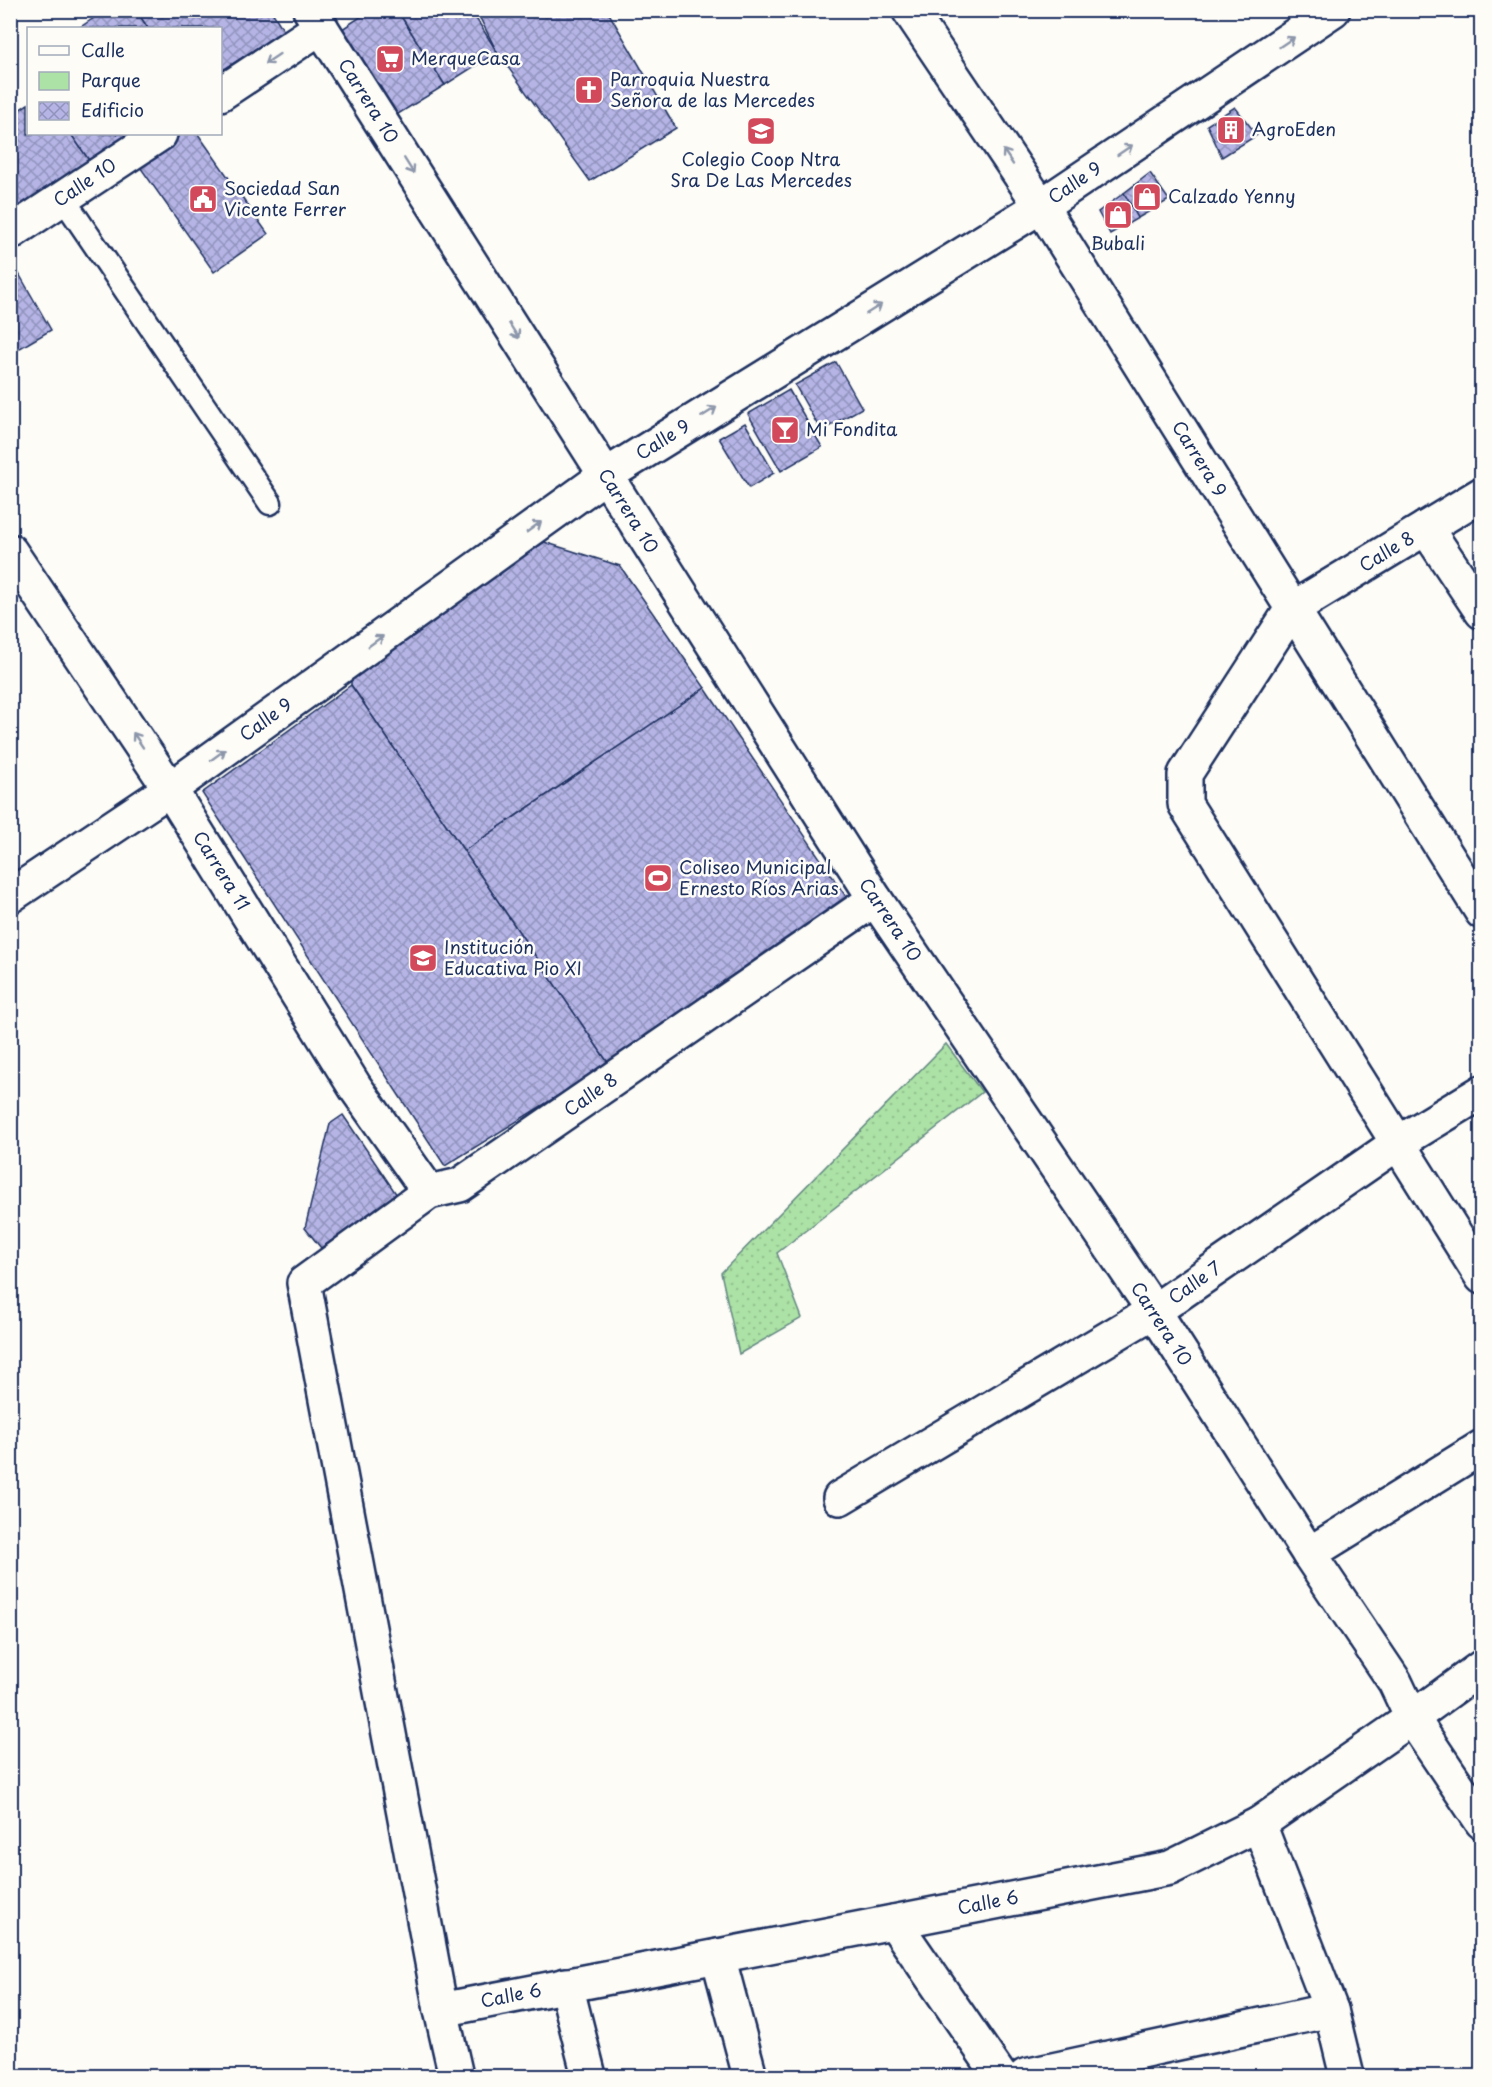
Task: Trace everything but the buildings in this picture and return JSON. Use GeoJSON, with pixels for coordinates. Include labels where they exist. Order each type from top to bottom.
{"type":"FeatureCollection","features":[{"type":"Feature","properties":{"kind":"street","name":"Carrera 9"},"geometry":{"type":"LineString","coordinates":[[909,10],[1041,206],[1482,912]]}},
{"type":"Feature","properties":{"kind":"street","name":"Calle 9"},"geometry":{"type":"LineString","coordinates":[[10,896],[170,789],[605,476],[1041,206],[1333,10]]}},
{"type":"Feature","properties":{"kind":"street"},"geometry":{"type":"LineString","coordinates":[[222,92],[316,19]]}},
{"type":"Feature","properties":{"kind":"street","name":"Carrera 10"},"geometry":{"type":"LineString","coordinates":[[316,19],[875,898],[1154,1311],[1309,1554],[1395,1682],[1412,1719],[1482,1822]]}},
{"type":"Feature","properties":{"kind":"street","name":"Calle 10"},"geometry":{"type":"LineString","coordinates":[[10,233],[158,135]]}},
{"type":"Feature","properties":{"kind":"street","name":"Calle 8"},"geometry":{"type":"LineString","coordinates":[[1292,609],[1482,495]]}},
{"type":"Feature","properties":{"kind":"street"},"geometry":{"type":"LineString","coordinates":[[1426,528],[1482,612]]}},
{"type":"Feature","properties":{"kind":"street","name":"Carrera 11"},"geometry":{"type":"LineString","coordinates":[[10,550],[170,789],[355,1087],[429,1192]]}},
{"type":"Feature","properties":{"kind":"street"},"geometry":{"type":"LineString","coordinates":[[1292,609],[1185,774],[1185,804],[1482,1277]]}},
{"type":"Feature","properties":{"kind":"street","name":"Calle 8"},"geometry":{"type":"LineString","coordinates":[[441,2010],[303,1282],[429,1192],[460,1185],[875,898]]}},
{"type":"Feature","properties":{"kind":"street","name":"Calle 7"},"geometry":{"type":"LineString","coordinates":[[840,1498],[1154,1311],[1398,1143],[1482,1092]]}},
{"type":"Feature","properties":{"kind":"street"},"geometry":{"type":"LineString","coordinates":[[1309,1554],[1482,1447]]}},
{"type":"Feature","properties":{"kind":"street","name":"Calle 6"},"geometry":{"type":"LineString","coordinates":[[441,2010],[1170,1868],[1258,1824],[1412,1719],[1482,1667]]}},
{"type":"Feature","properties":{"kind":"street"},"geometry":{"type":"LineString","coordinates":[[1258,1824],[1331,2010],[1347,2076]]}},
{"type":"Feature","properties":{"kind":"street"},"geometry":{"type":"LineString","coordinates":[[894,1922],[1000,2076]]}},
{"type":"Feature","properties":{"kind":"street"},"geometry":{"type":"LineString","coordinates":[[718,1956],[750,2076]]}},
{"type":"Feature","properties":{"kind":"street"},"geometry":{"type":"LineString","coordinates":[[566,1985],[589,2076]]}},
{"type":"Feature","properties":{"kind":"street"},"geometry":{"type":"LineString","coordinates":[[441,2010],[456,2076]]}},
{"type":"Feature","properties":{"kind":"street"},"geometry":{"type":"LineString","coordinates":[[1025,2076],[1331,2010]]}},
{"type":"Feature","properties":{"kind":"lane"},"geometry":{"type":"LineString","coordinates":[[63,198],[270,503]]}},
{"type":"Feature","properties":{"kind":"green space"},"geometry":{"type":"Polygon","coordinates":[[[946,1044],[982,1092],[777,1253],[802,1318],[739,1354],[721,1273],[946,1044]]]}},
{"type":"Feature","properties":{"kind":"place","name":"MerqueCasa"},"geometry":{"type":"Point","coordinates":[390,59]}},
{"type":"Feature","properties":{"kind":"place","name":"Parroquia Nuestra Señora de las Mercedes"},"geometry":{"type":"Point","coordinates":[589,90]}},
{"type":"Feature","properties":{"kind":"place","name":"AgroEden"},"geometry":{"type":"Point","coordinates":[1231,130]}},
{"type":"Feature","properties":{"kind":"place","name":"Colegio Coop Ntra Sra De Las Mercedes"},"geometry":{"type":"Point","coordinates":[761,131]}},
{"type":"Feature","properties":{"kind":"place","name":"Calzado Yenny"},"geometry":{"type":"Point","coordinates":[1147,197]}},
{"type":"Feature","properties":{"kind":"place","name":"Sociedad San Vicente Ferrer"},"geometry":{"type":"Point","coordinates":[203,199]}},
{"type":"Feature","properties":{"kind":"place","name":"Bubali"},"geometry":{"type":"Point","coordinates":[1118,215]}},
{"type":"Feature","properties":{"kind":"place","name":"Mi Fondita"},"geometry":{"type":"Point","coordinates":[785,430]}},
{"type":"Feature","properties":{"kind":"place","name":"Coliseo Municipal Ernesto Ríos Arias"},"geometry":{"type":"Point","coordinates":[658,878]}},
{"type":"Feature","properties":{"kind":"place","name":"Institución Educativa Pio XI"},"geometry":{"type":"Point","coordinates":[423,958]}}]}
